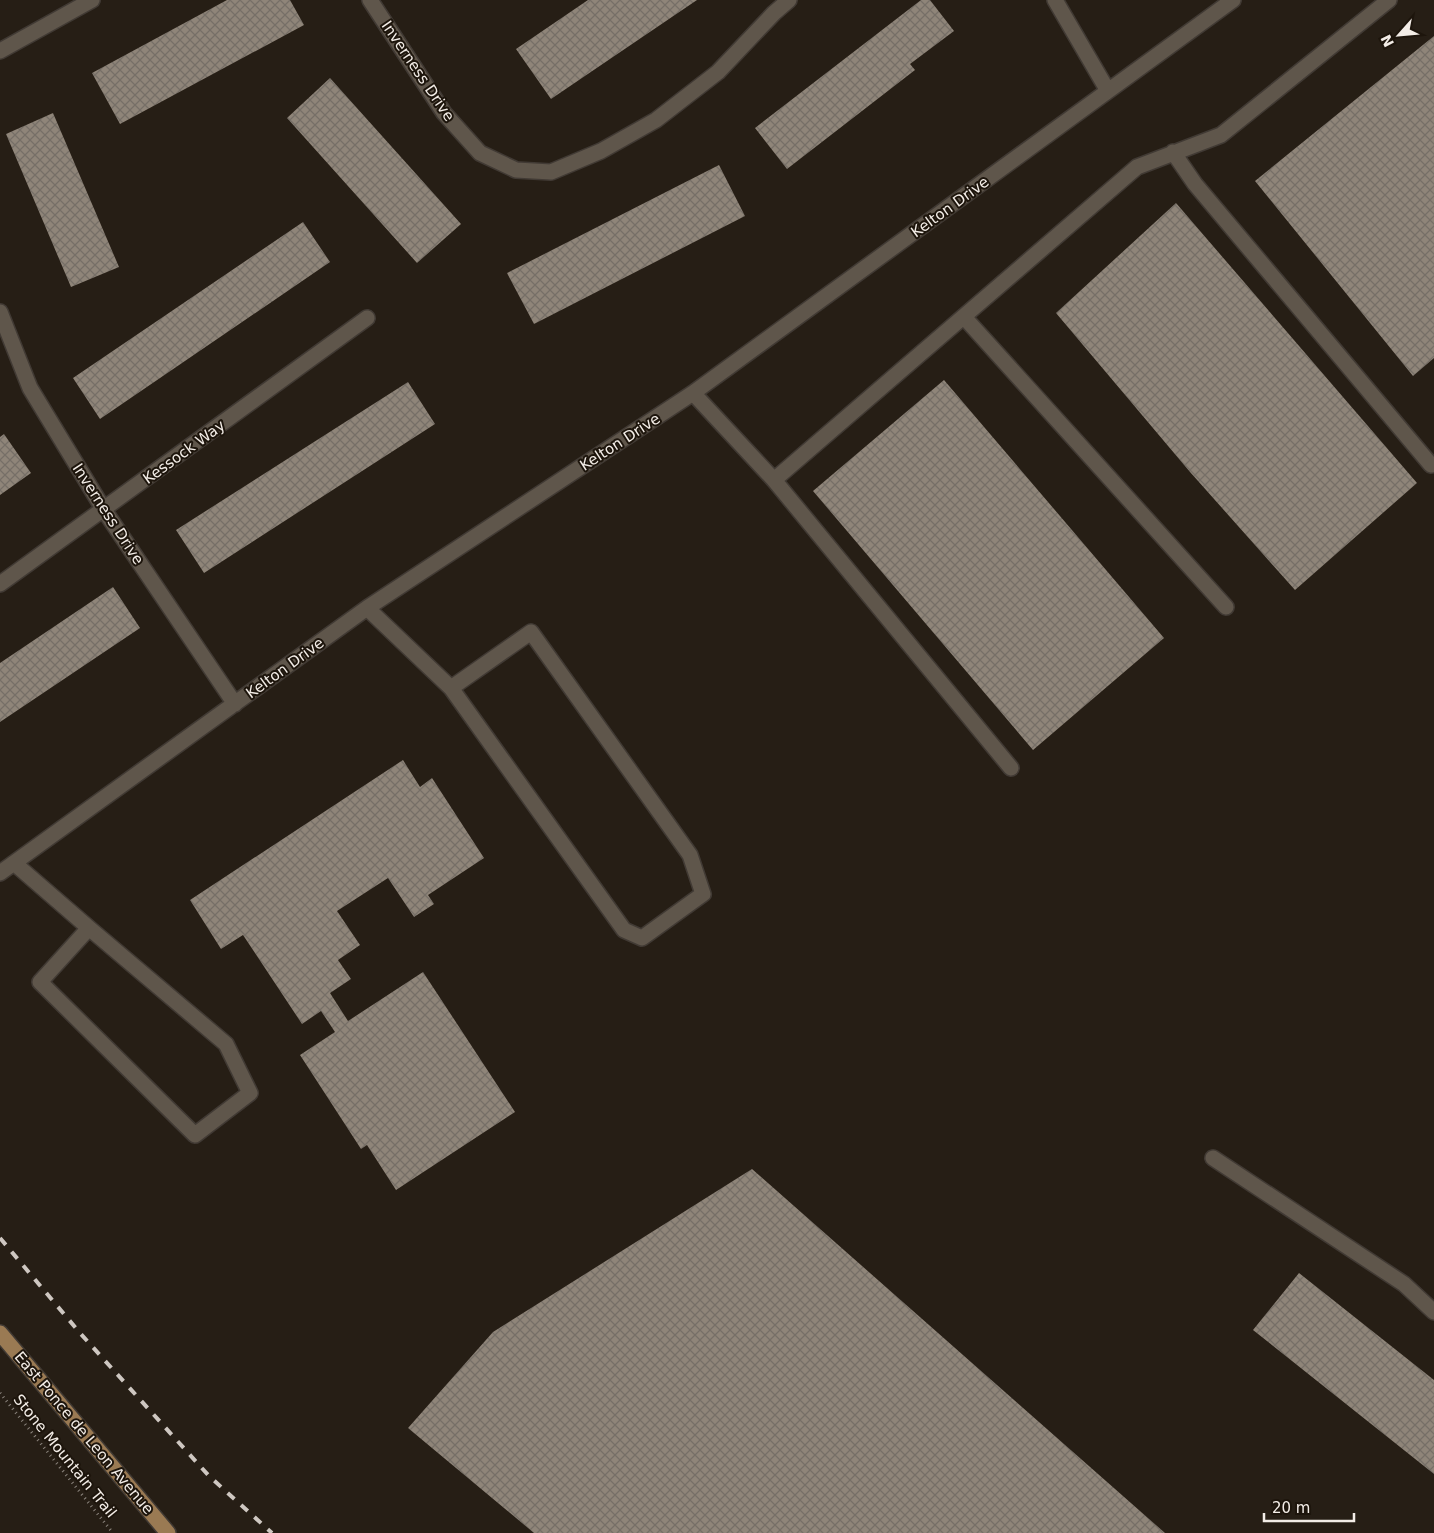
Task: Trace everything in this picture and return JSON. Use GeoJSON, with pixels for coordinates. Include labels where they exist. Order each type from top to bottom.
{"type":"FeatureCollection","features":[{"type":"Feature","properties":{"kind":"main road","name":"East Ponce de Leon Avenue"},"geometry":{"type":"LineString","coordinates":[[0,1333],[168,1533]]}},
{"type":"Feature","properties":{"kind":"street"},"geometry":{"type":"LineString","coordinates":[[0,51],[92,0]]}},
{"type":"Feature","properties":{"kind":"street","name":"Inverness Drive"},"geometry":{"type":"LineString","coordinates":[[370,0],[444,113],[480,153],[516,170],[551,172],[601,151],[656,120],[718,72],[770,6],[789,0]]}},
{"type":"Feature","properties":{"kind":"street"},"geometry":{"type":"LineString","coordinates":[[1055,0],[1108,91]]}},
{"type":"Feature","properties":{"kind":"street","name":"Kelton Drive"},"geometry":{"type":"LineString","coordinates":[[0,873],[367,608],[693,394],[1233,0]]}},
{"type":"Feature","properties":{"kind":"street"},"geometry":{"type":"LineString","coordinates":[[774,480],[1137,166],[1221,135],[1389,0]]}},
{"type":"Feature","properties":{"kind":"street"},"geometry":{"type":"LineString","coordinates":[[1173,152],[1195,184],[1431,465]]}},
{"type":"Feature","properties":{"kind":"street","name":"Inverness Drive"},"geometry":{"type":"LineString","coordinates":[[0,312],[30,388],[104,510],[235,704]]}},
{"type":"Feature","properties":{"kind":"street"},"geometry":{"type":"LineString","coordinates":[[964,316],[1226,607]]}},
{"type":"Feature","properties":{"kind":"street","name":"Kessock Way"},"geometry":{"type":"LineString","coordinates":[[0,584],[367,318]]}},
{"type":"Feature","properties":{"kind":"street"},"geometry":{"type":"LineString","coordinates":[[693,394],[774,480],[1011,768]]}},
{"type":"Feature","properties":{"kind":"street"},"geometry":{"type":"LineString","coordinates":[[367,608],[451,688],[624,930],[642,938],[703,894],[690,855],[531,632],[451,688]]}},
{"type":"Feature","properties":{"kind":"street"},"geometry":{"type":"LineString","coordinates":[[14,863],[226,1044],[250,1093],[195,1135],[40,982],[89,928]]}},
{"type":"Feature","properties":{"kind":"street"},"geometry":{"type":"LineString","coordinates":[[1214,1158],[1404,1284],[1434,1312]]}},
{"type":"Feature","properties":{"kind":"path","name":"Stone Mountain Trail"},"geometry":{"type":"LineString","coordinates":[[0,1392],[112,1533]]}},
{"type":"Feature","properties":{"kind":"building"},"geometry":{"type":"Polygon","coordinates":[[[227,0],[290,0],[304,25],[120,124],[92,73],[227,0]]]}},
{"type":"Feature","properties":{"kind":"building"},"geometry":{"type":"Polygon","coordinates":[[[588,0],[697,0],[551,99],[516,49],[588,0]]]}},
{"type":"Feature","properties":{"kind":"building"},"geometry":{"type":"Polygon","coordinates":[[[921,0],[930,0],[954,31],[910,64],[915,70],[787,169],[755,128],[921,0]]]}},
{"type":"Feature","properties":{"kind":"building"},"geometry":{"type":"Polygon","coordinates":[[[1434,36],[1434,358],[1413,376],[1255,181],[1434,36]]]}},
{"type":"Feature","properties":{"kind":"building"},"geometry":{"type":"Polygon","coordinates":[[[330,78],[461,224],[417,263],[287,118],[330,78]]]}},
{"type":"Feature","properties":{"kind":"building"},"geometry":{"type":"Polygon","coordinates":[[[53,113],[119,267],[71,287],[6,134],[53,113]]]}},
{"type":"Feature","properties":{"kind":"building"},"geometry":{"type":"Polygon","coordinates":[[[719,165],[745,216],[534,324],[507,273],[719,165]]]}},
{"type":"Feature","properties":{"kind":"building"},"geometry":{"type":"Polygon","coordinates":[[[1176,203],[1417,483],[1295,590],[1190,472],[1056,313],[1176,203]]]}},
{"type":"Feature","properties":{"kind":"building"},"geometry":{"type":"Polygon","coordinates":[[[303,222],[330,262],[100,419],[73,378],[303,222]]]}},
{"type":"Feature","properties":{"kind":"building"},"geometry":{"type":"Polygon","coordinates":[[[944,380],[1164,638],[1033,750],[813,491],[944,380]]]}},
{"type":"Feature","properties":{"kind":"building"},"geometry":{"type":"Polygon","coordinates":[[[408,382],[435,424],[204,573],[176,530],[408,382]]]}},
{"type":"Feature","properties":{"kind":"building"},"geometry":{"type":"Polygon","coordinates":[[[4,434],[31,473],[0,495],[0,437],[4,434]]]}},
{"type":"Feature","properties":{"kind":"building"},"geometry":{"type":"Polygon","coordinates":[[[113,587],[140,628],[0,722],[0,663],[113,587]]]}},
{"type":"Feature","properties":{"kind":"building"},"geometry":{"type":"Polygon","coordinates":[[[403,760],[420,787],[432,778],[484,858],[428,895],[434,904],[414,917],[388,878],[337,911],[360,945],[338,960],[351,979],[330,993],[348,1021],[423,972],[515,1112],[396,1190],[367,1145],[361,1149],[300,1055],[335,1032],[321,1011],[302,1024],[243,935],[221,949],[190,900],[403,760]]]}},
{"type":"Feature","properties":{"kind":"building"},"geometry":{"type":"Polygon","coordinates":[[[752,1169],[1165,1533],[534,1533],[408,1428],[493,1332],[752,1169]]]}},
{"type":"Feature","properties":{"kind":"building"},"geometry":{"type":"Polygon","coordinates":[[[1299,1273],[1434,1380],[1434,1474],[1253,1330],[1299,1273]]]}},
{"type":"Feature","properties":{"kind":"railway"},"geometry":{"type":"LineString","coordinates":[[0,1238],[80,1333],[209,1476],[272,1533]]}}]}
